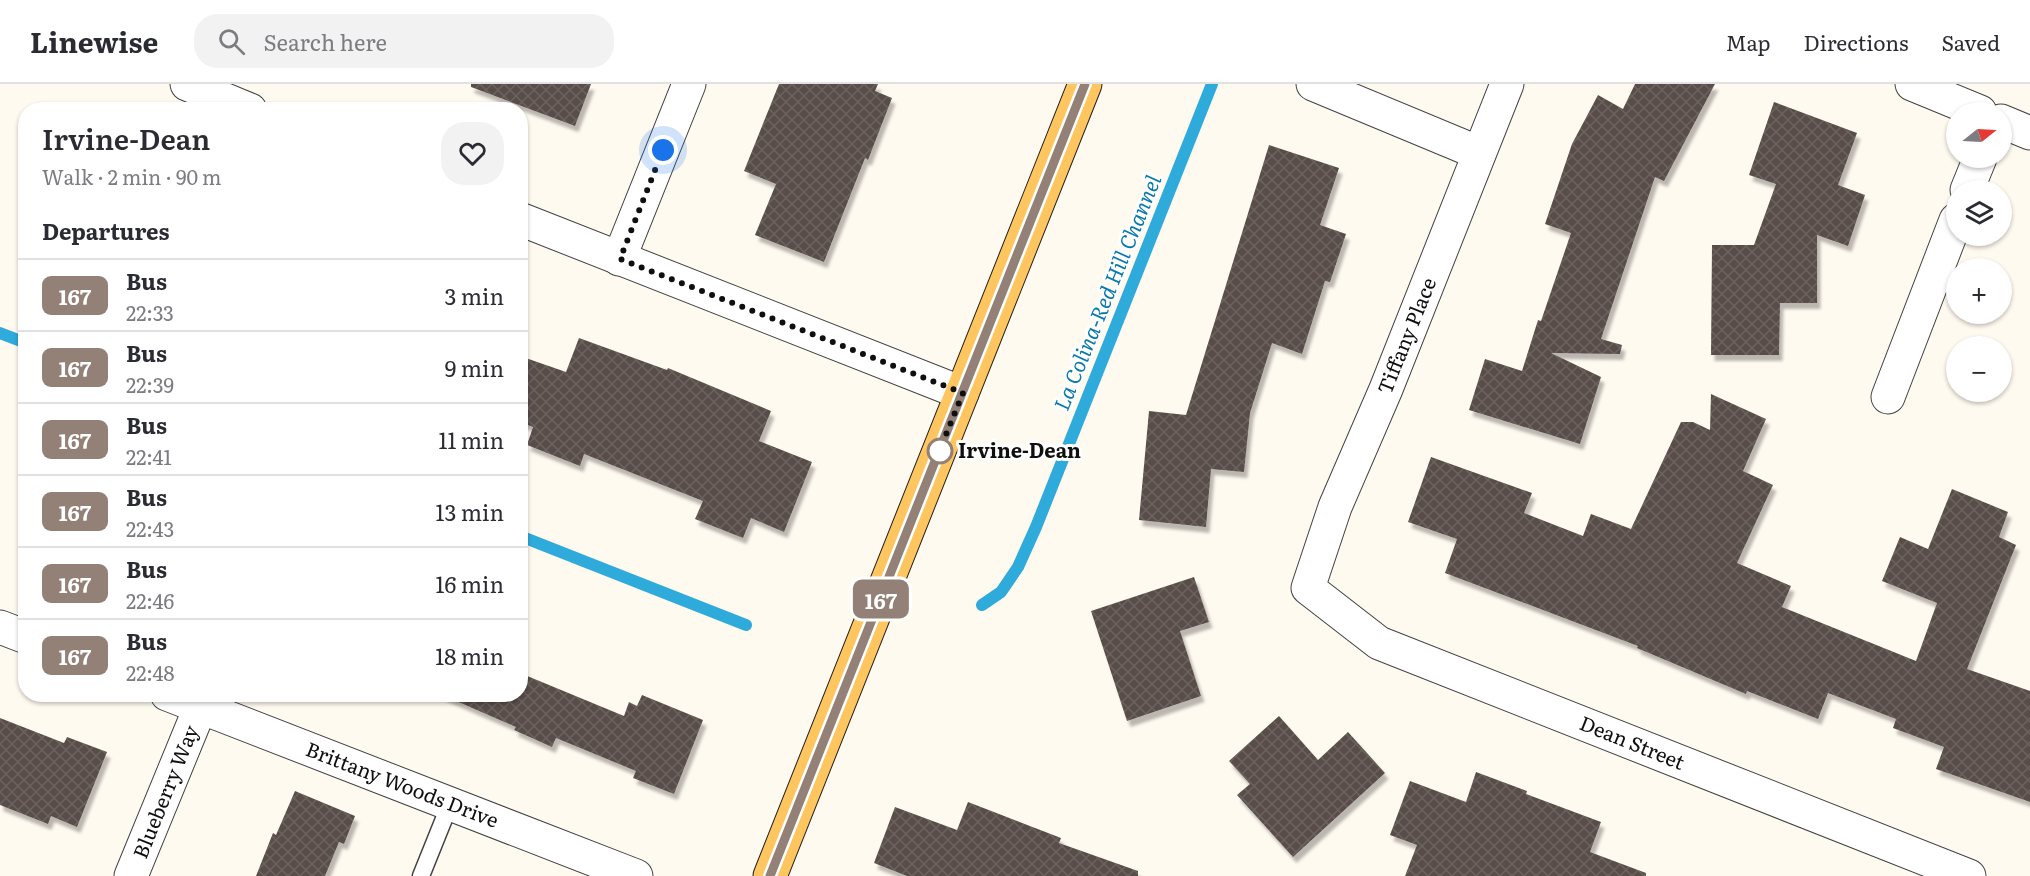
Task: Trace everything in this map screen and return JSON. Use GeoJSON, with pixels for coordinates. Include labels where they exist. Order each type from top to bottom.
{"type":"FeatureCollection","features":[{"type":"Feature","properties":{"kind":"main road"},"geometry":{"type":"LineString","coordinates":[[770,876],[1085,84]]}},
{"type":"Feature","properties":{"kind":"street"},"geometry":{"type":"LineString","coordinates":[[187,84],[231,102]]}},
{"type":"Feature","properties":{"kind":"street"},"geometry":{"type":"LineString","coordinates":[[620,259],[689,84]]}},
{"type":"Feature","properties":{"kind":"street"},"geometry":{"type":"LineString","coordinates":[[1313,84],[1479,153]]}},
{"type":"Feature","properties":{"kind":"street","name":"Tiffany Place"},"geometry":{"type":"LineString","coordinates":[[1308,588],[1335,507],[1386,389],[1507,84]]}},
{"type":"Feature","properties":{"kind":"street"},"geometry":{"type":"LineString","coordinates":[[1912,84],[1956,102]]}},
{"type":"Feature","properties":{"kind":"street"},"geometry":{"type":"LineString","coordinates":[[2012,126],[2030,133]]}},
{"type":"Feature","properties":{"kind":"street"},"geometry":{"type":"LineString","coordinates":[[528,222],[963,393]]}},
{"type":"Feature","properties":{"kind":"street"},"geometry":{"type":"LineString","coordinates":[[1888,397],[1946,246]]}},
{"type":"Feature","properties":{"kind":"street","name":"Dean Street"},"geometry":{"type":"LineString","coordinates":[[1308,588],[1379,643],[1970,876]]}},
{"type":"Feature","properties":{"kind":"street"},"geometry":{"type":"LineString","coordinates":[[0,627],[18,634]]}},
{"type":"Feature","properties":{"kind":"street","name":"Brittany Woods Drive"},"geometry":{"type":"LineString","coordinates":[[186,702],[636,876]]}},
{"type":"Feature","properties":{"kind":"street","name":"Blueberry Way"},"geometry":{"type":"LineString","coordinates":[[131,876],[200,708]]}},
{"type":"Feature","properties":{"kind":"lane"},"geometry":{"type":"LineString","coordinates":[[421,876],[450,804]]}},
{"type":"Feature","properties":{"kind":"building"},"geometry":{"type":"Polygon","coordinates":[[[471,84],[591,84],[575,126],[528,108],[528,102],[511,102],[471,87],[471,84]]]}},
{"type":"Feature","properties":{"kind":"building"},"geometry":{"type":"Polygon","coordinates":[[[779,84],[878,84],[875,91],[892,98],[868,160],[865,158],[824,262],[755,235],[776,184],[744,171],[779,84]]]}},
{"type":"Feature","properties":{"kind":"building"},"geometry":{"type":"Polygon","coordinates":[[[1635,84],[1715,84],[1664,181],[1655,177],[1601,339],[1622,345],[1620,354],[1551,353],[1601,377],[1580,444],[1469,410],[1485,359],[1522,371],[1538,320],[1541,321],[1571,233],[1545,224],[1572,144],[1598,95],[1623,109],[1635,84]]]}},
{"type":"Feature","properties":{"kind":"building"},"geometry":{"type":"Polygon","coordinates":[[[1774,102],[1857,133],[1838,185],[1865,195],[1848,246],[1817,235],[1817,303],[1780,303],[1779,355],[1711,355],[1712,245],[1754,245],[1776,184],[1749,175],[1774,102]]]}},
{"type":"Feature","properties":{"kind":"building"},"geometry":{"type":"Polygon","coordinates":[[[1269,145],[1339,168],[1320,225],[1346,234],[1330,282],[1325,281],[1302,354],[1272,343],[1250,413],[1244,472],[1211,469],[1206,527],[1139,520],[1149,411],[1186,415],[1269,145]]]}},
{"type":"Feature","properties":{"kind":"building"},"geometry":{"type":"Polygon","coordinates":[[[579,338],[667,370],[668,368],[771,411],[759,441],[812,462],[784,532],[751,518],[743,538],[695,519],[703,501],[584,454],[580,466],[528,445],[533,427],[528,425],[528,359],[566,372],[579,338]]]}},
{"type":"Feature","properties":{"kind":"building"},"geometry":{"type":"Polygon","coordinates":[[[1711,394],[1766,419],[1743,471],[1773,485],[1737,563],[1791,586],[1782,607],[1916,661],[1937,603],[1882,581],[1900,537],[1928,549],[1952,489],[2008,512],[1999,537],[2016,545],[1967,669],[2030,691],[2030,802],[1936,769],[1944,747],[1893,728],[1896,719],[1828,693],[1818,719],[1747,691],[1746,694],[1637,648],[1638,646],[1445,573],[1457,539],[1408,522],[1431,457],[1532,493],[1524,513],[1583,536],[1591,514],[1631,529],[1681,422],[1693,422],[1710,430],[1711,394]]]}},
{"type":"Feature","properties":{"kind":"building"},"geometry":{"type":"Polygon","coordinates":[[[1194,577],[1209,622],[1180,631],[1201,696],[1127,721],[1091,611],[1194,577]]]}},
{"type":"Feature","properties":{"kind":"building"},"geometry":{"type":"Polygon","coordinates":[[[528,676],[624,716],[629,702],[637,706],[642,695],[703,720],[674,794],[633,778],[636,771],[556,738],[552,747],[514,730],[516,727],[458,702],[528,702],[528,676]]]}},
{"type":"Feature","properties":{"kind":"building"},"geometry":{"type":"Polygon","coordinates":[[[1279,716],[1318,760],[1348,732],[1385,773],[1293,857],[1237,795],[1250,784],[1229,761],[1279,716]]]}},
{"type":"Feature","properties":{"kind":"building"},"geometry":{"type":"Polygon","coordinates":[[[0,718],[64,743],[67,737],[107,752],[77,827],[51,816],[48,824],[0,805],[0,718]]]}},
{"type":"Feature","properties":{"kind":"building"},"geometry":{"type":"Polygon","coordinates":[[[1476,772],[1527,791],[1526,794],[1601,822],[1590,852],[1646,873],[1646,876],[1405,876],[1417,845],[1390,835],[1410,781],[1466,802],[1476,772]]]}},
{"type":"Feature","properties":{"kind":"building"},"geometry":{"type":"Polygon","coordinates":[[[295,791],[355,816],[344,844],[339,842],[325,876],[256,876],[273,833],[276,835],[295,791]]]}},
{"type":"Feature","properties":{"kind":"building"},"geometry":{"type":"Polygon","coordinates":[[[968,802],[1061,838],[1059,843],[1138,871],[1138,876],[907,876],[874,863],[895,807],[957,830],[968,802]]]}},
{"type":"Feature","properties":{"kind":"waterway","name":"La Colina-Red Hill Channel"},"geometry":{"type":"LineString","coordinates":[[982,605],[1001,592],[1018,567],[1036,527],[1212,84]]}},
{"type":"Feature","properties":{"kind":"waterway","name":"La Colina-Red Hill Channel"},"geometry":{"type":"LineString","coordinates":[[0,333],[18,340]]}},
{"type":"Feature","properties":{"kind":"waterway","name":"La Colina-Red Hill Channel"},"geometry":{"type":"LineString","coordinates":[[528,539],[746,625]]}},
{"type":"Feature","properties":{"kind":"bus line","name":"167"},"geometry":{"type":"LineString","coordinates":[[770,876],[1085,84]]}},
{"type":"Feature","properties":{"kind":"place","name":"Irvine-Dean"},"geometry":{"type":"Point","coordinates":[940,451]}},
{"type":"Feature","properties":{"kind":"route"},"geometry":{"type":"LineString","coordinates":[[663,150],[620,259],[963,393],[938,454],[940,451]]}}]}
